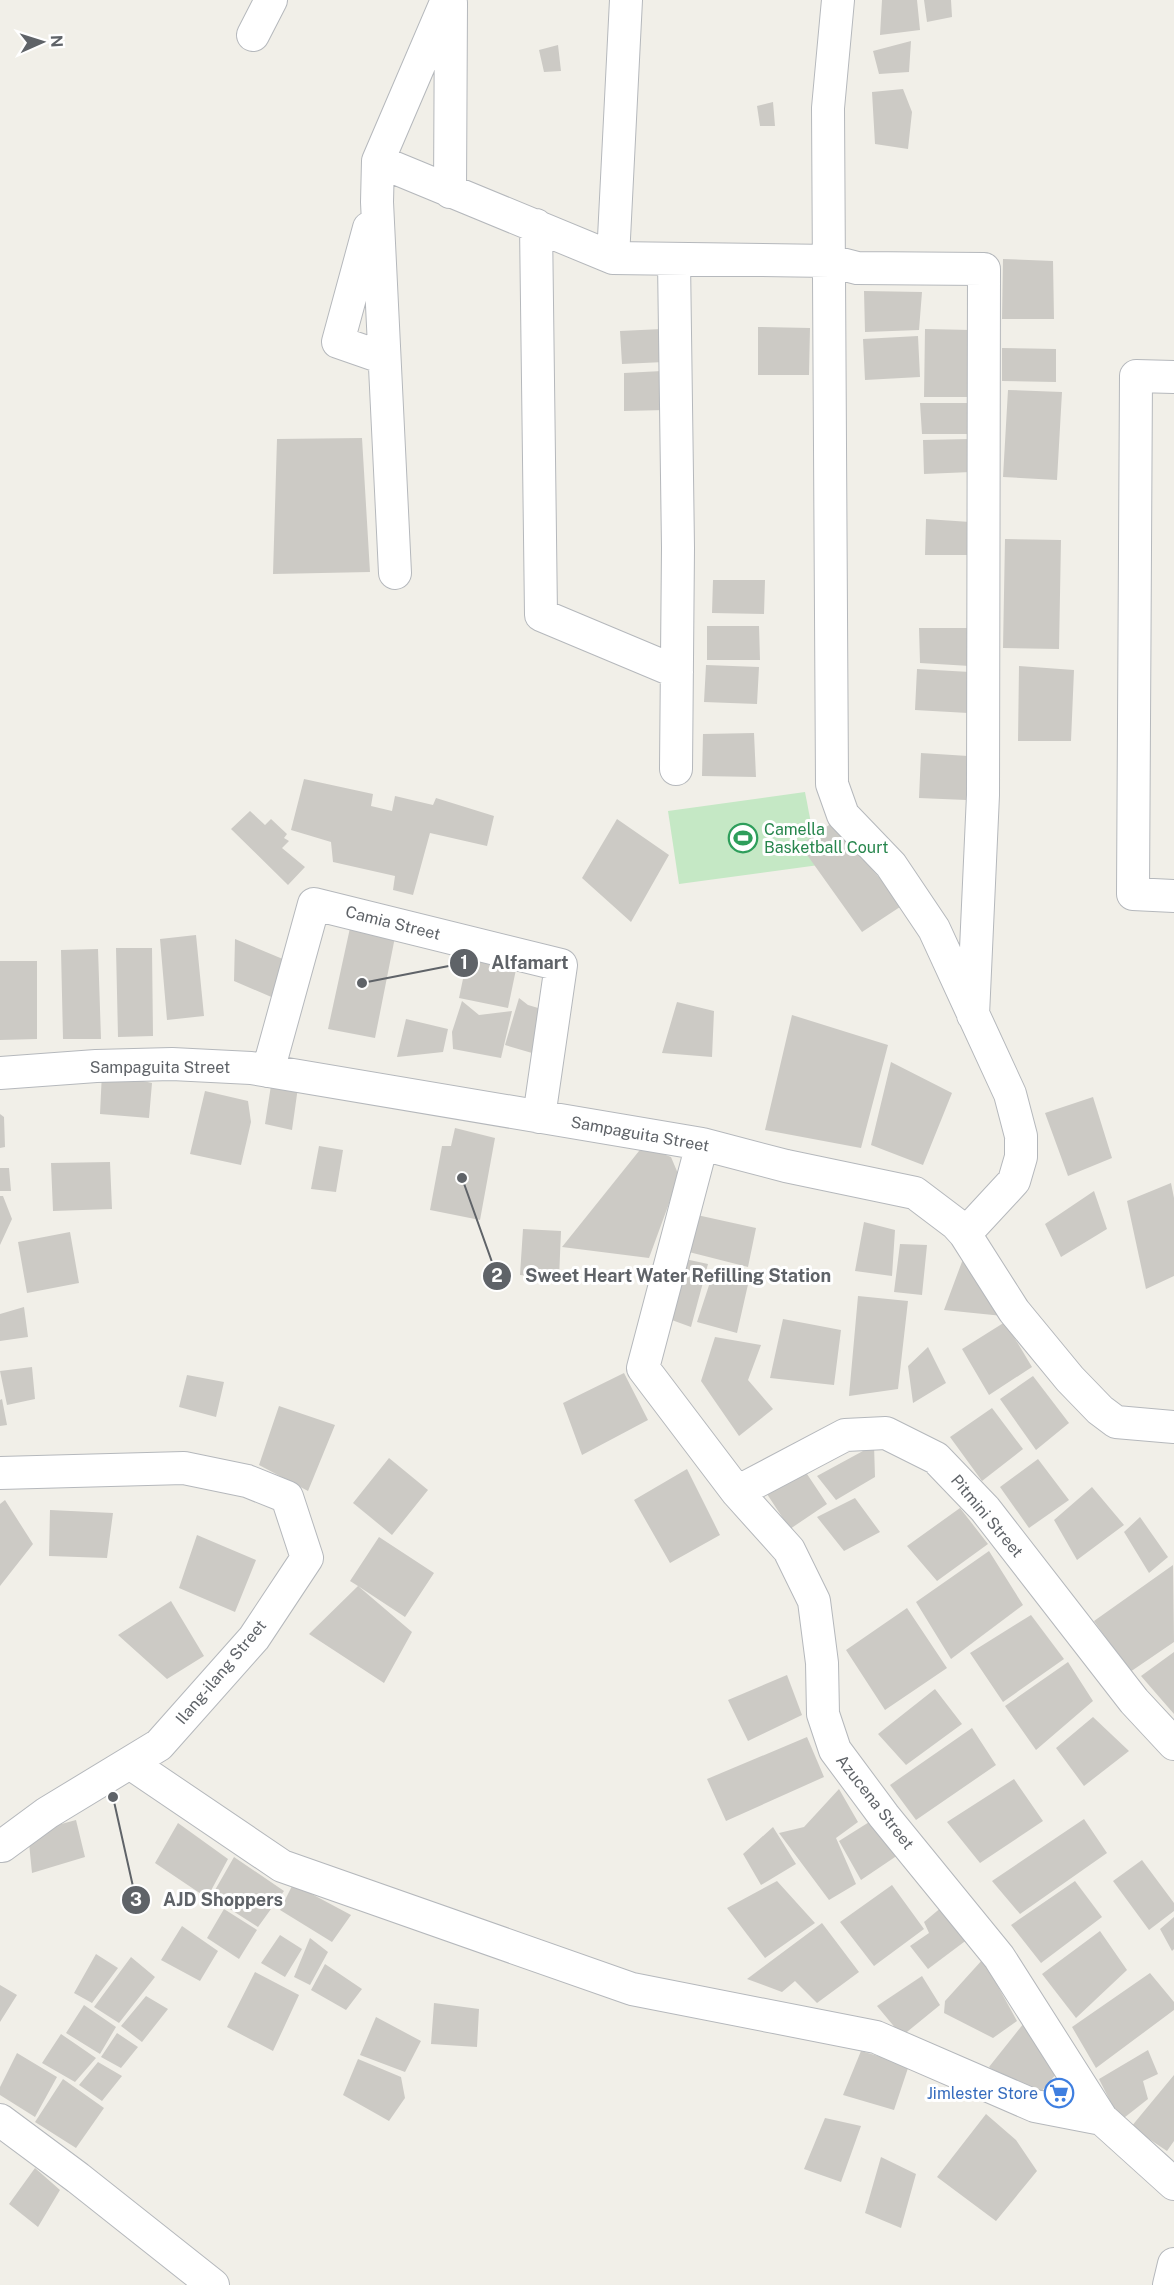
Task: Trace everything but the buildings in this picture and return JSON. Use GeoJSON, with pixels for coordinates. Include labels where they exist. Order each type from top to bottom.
{"type":"FeatureCollection","features":[{"type":"Feature","properties":{"kind":"street"},"geometry":{"type":"LineString","coordinates":[[253,36],[271,0]]}},
{"type":"Feature","properties":{"kind":"street"},"geometry":{"type":"LineString","coordinates":[[395,573],[377,201],[378,161],[449,0]]}},
{"type":"Feature","properties":{"kind":"street"},"geometry":{"type":"LineString","coordinates":[[449,0],[450,192]]}},
{"type":"Feature","properties":{"kind":"street"},"geometry":{"type":"LineString","coordinates":[[613,258],[626,0]]}},
{"type":"Feature","properties":{"kind":"street"},"geometry":{"type":"LineString","coordinates":[[838,0],[828,108],[832,784],[843,815],[891,864],[934,929],[1010,1094],[1022,1136],[1021,1157],[1014,1180],[964,1234]]}},
{"type":"Feature","properties":{"kind":"street"},"geometry":{"type":"LineString","coordinates":[[378,161],[613,258],[674,261],[830,261],[857,268],[984,269],[983,795],[973,1015]]}},
{"type":"Feature","properties":{"kind":"street"},"geometry":{"type":"LineString","coordinates":[[377,201],[338,342],[384,358]]}},
{"type":"Feature","properties":{"kind":"street"},"geometry":{"type":"LineString","coordinates":[[536,225],[541,615],[677,672]]}},
{"type":"Feature","properties":{"kind":"street"},"geometry":{"type":"LineString","coordinates":[[674,261],[678,548],[676,769]]}},
{"type":"Feature","properties":{"kind":"street"},"geometry":{"type":"LineString","coordinates":[[1174,377],[1136,376],[1133,894],[1174,896]]}},
{"type":"Feature","properties":{"kind":"street","name":"Camia Street"},"geometry":{"type":"LineString","coordinates":[[268,1071],[314,904],[561,965],[539,1117]]}},
{"type":"Feature","properties":{"kind":"street","name":"Sampaguita Street"},"geometry":{"type":"LineString","coordinates":[[0,1073],[96,1066],[172,1064],[268,1071],[702,1144],[786,1166],[915,1193],[956,1224],[1014,1311],[1070,1379],[1100,1410],[1116,1422],[1174,1427]]}},
{"type":"Feature","properties":{"kind":"street","name":"Azucena Street"},"geometry":{"type":"LineString","coordinates":[[702,1144],[643,1368],[737,1492],[789,1550],[814,1600],[822,1663],[823,1714],[835,1750],[884,1816],[999,1957],[1102,2119],[1174,2184]]}},
{"type":"Feature","properties":{"kind":"street","name":"Pitmini Street"},"geometry":{"type":"LineString","coordinates":[[737,1492],[845,1435],[886,1433],[936,1458],[985,1509],[1134,1701],[1174,1744]]}},
{"type":"Feature","properties":{"kind":"street","name":"Ilang-ilang Street"},"geometry":{"type":"LineString","coordinates":[[0,1473],[184,1468],[247,1481],[287,1497],[307,1558],[254,1638],[159,1745],[47,1813],[1,1845]]}},
{"type":"Feature","properties":{"kind":"street"},"geometry":{"type":"LineString","coordinates":[[130,1763],[282,1866],[632,1989],[876,2037],[1035,2106],[1102,2119]]}},
{"type":"Feature","properties":{"kind":"street"},"geometry":{"type":"LineString","coordinates":[[0,2120],[78,2178],[213,2285]]}},
{"type":"Feature","properties":{"kind":"street"},"geometry":{"type":"LineString","coordinates":[[1169,2285],[1174,2264]]}},
{"type":"Feature","properties":{"kind":"green space","name":"Camella Basketball Court"},"geometry":{"type":"Polygon","coordinates":[[[805,792],[819,865],[679,884],[668,811],[805,792]]]}},
{"type":"Feature","properties":{"kind":"place","name":"Camella Basketball Court"},"geometry":{"type":"Point","coordinates":[743,838]}},
{"type":"Feature","properties":{"kind":"place","name":"Alfamart"},"geometry":{"type":"Point","coordinates":[362,983]}},
{"type":"Feature","properties":{"kind":"place","name":"Sweet Heart Water Refilling Station"},"geometry":{"type":"Point","coordinates":[462,1178]}},
{"type":"Feature","properties":{"kind":"place","name":"AJD Shoppers"},"geometry":{"type":"Point","coordinates":[113,1797]}},
{"type":"Feature","properties":{"kind":"place","name":"Jimlester Store"},"geometry":{"type":"Point","coordinates":[1059,2093]}}]}
